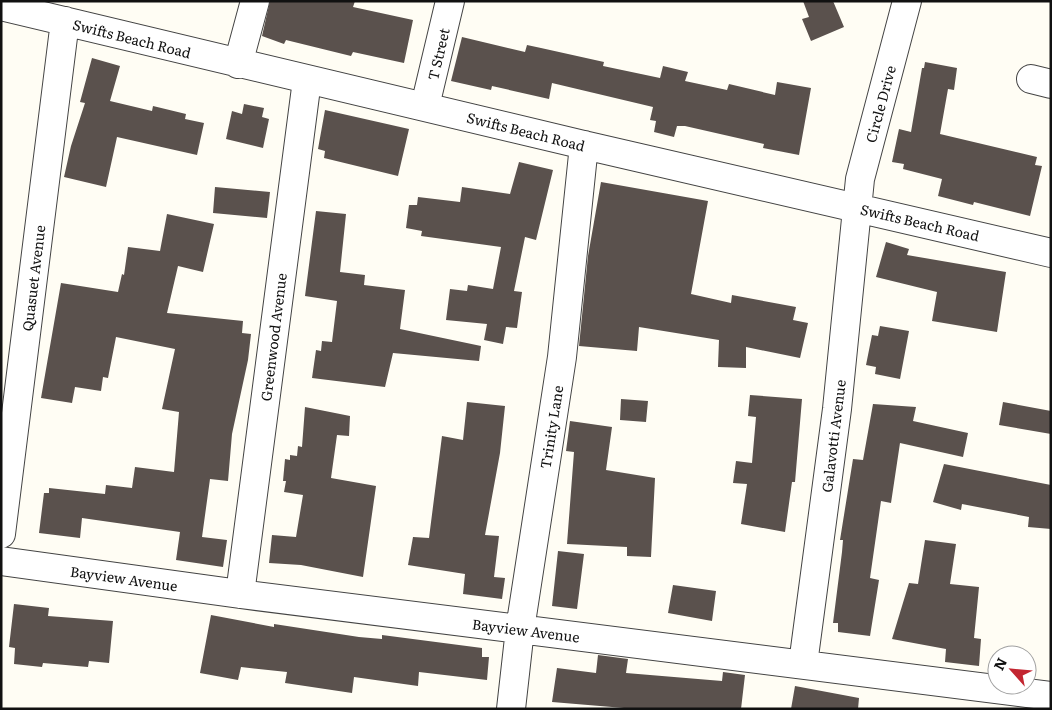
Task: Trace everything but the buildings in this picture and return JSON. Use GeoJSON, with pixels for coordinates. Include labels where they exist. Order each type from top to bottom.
{"type":"FeatureCollection","features":[{"type":"Feature","properties":{"kind":"street"},"geometry":{"type":"LineString","coordinates":[[238,64],[255,1]]}},
{"type":"Feature","properties":{"kind":"street","name":"T Street"},"geometry":{"type":"LineString","coordinates":[[425,106],[450,1]]}},
{"type":"Feature","properties":{"kind":"street","name":"Circle Drive"},"geometry":{"type":"LineString","coordinates":[[858,207],[860,179],[907,1]]}},
{"type":"Feature","properties":{"kind":"street","name":"Swifts Beach Road"},"geometry":{"type":"LineString","coordinates":[[1,6],[238,64],[1051,253]]}},
{"type":"Feature","properties":{"kind":"street","name":"Quasuet Avenue"},"geometry":{"type":"LineString","coordinates":[[1,534],[65,21]]}},
{"type":"Feature","properties":{"kind":"street","name":"Greenwood Avenue"},"geometry":{"type":"LineString","coordinates":[[240,594],[307,80]]}},
{"type":"Feature","properties":{"kind":"street","name":"Trinity Lane"},"geometry":{"type":"LineString","coordinates":[[511,709],[520,629],[562,357],[584,145]]}},
{"type":"Feature","properties":{"kind":"street","name":"Galavotti Avenue"},"geometry":{"type":"LineString","coordinates":[[803,664],[838,409],[858,207]]}},
{"type":"Feature","properties":{"kind":"street","name":"Bayview Avenue"},"geometry":{"type":"LineString","coordinates":[[1,561],[240,594],[1051,696]]}}]}
